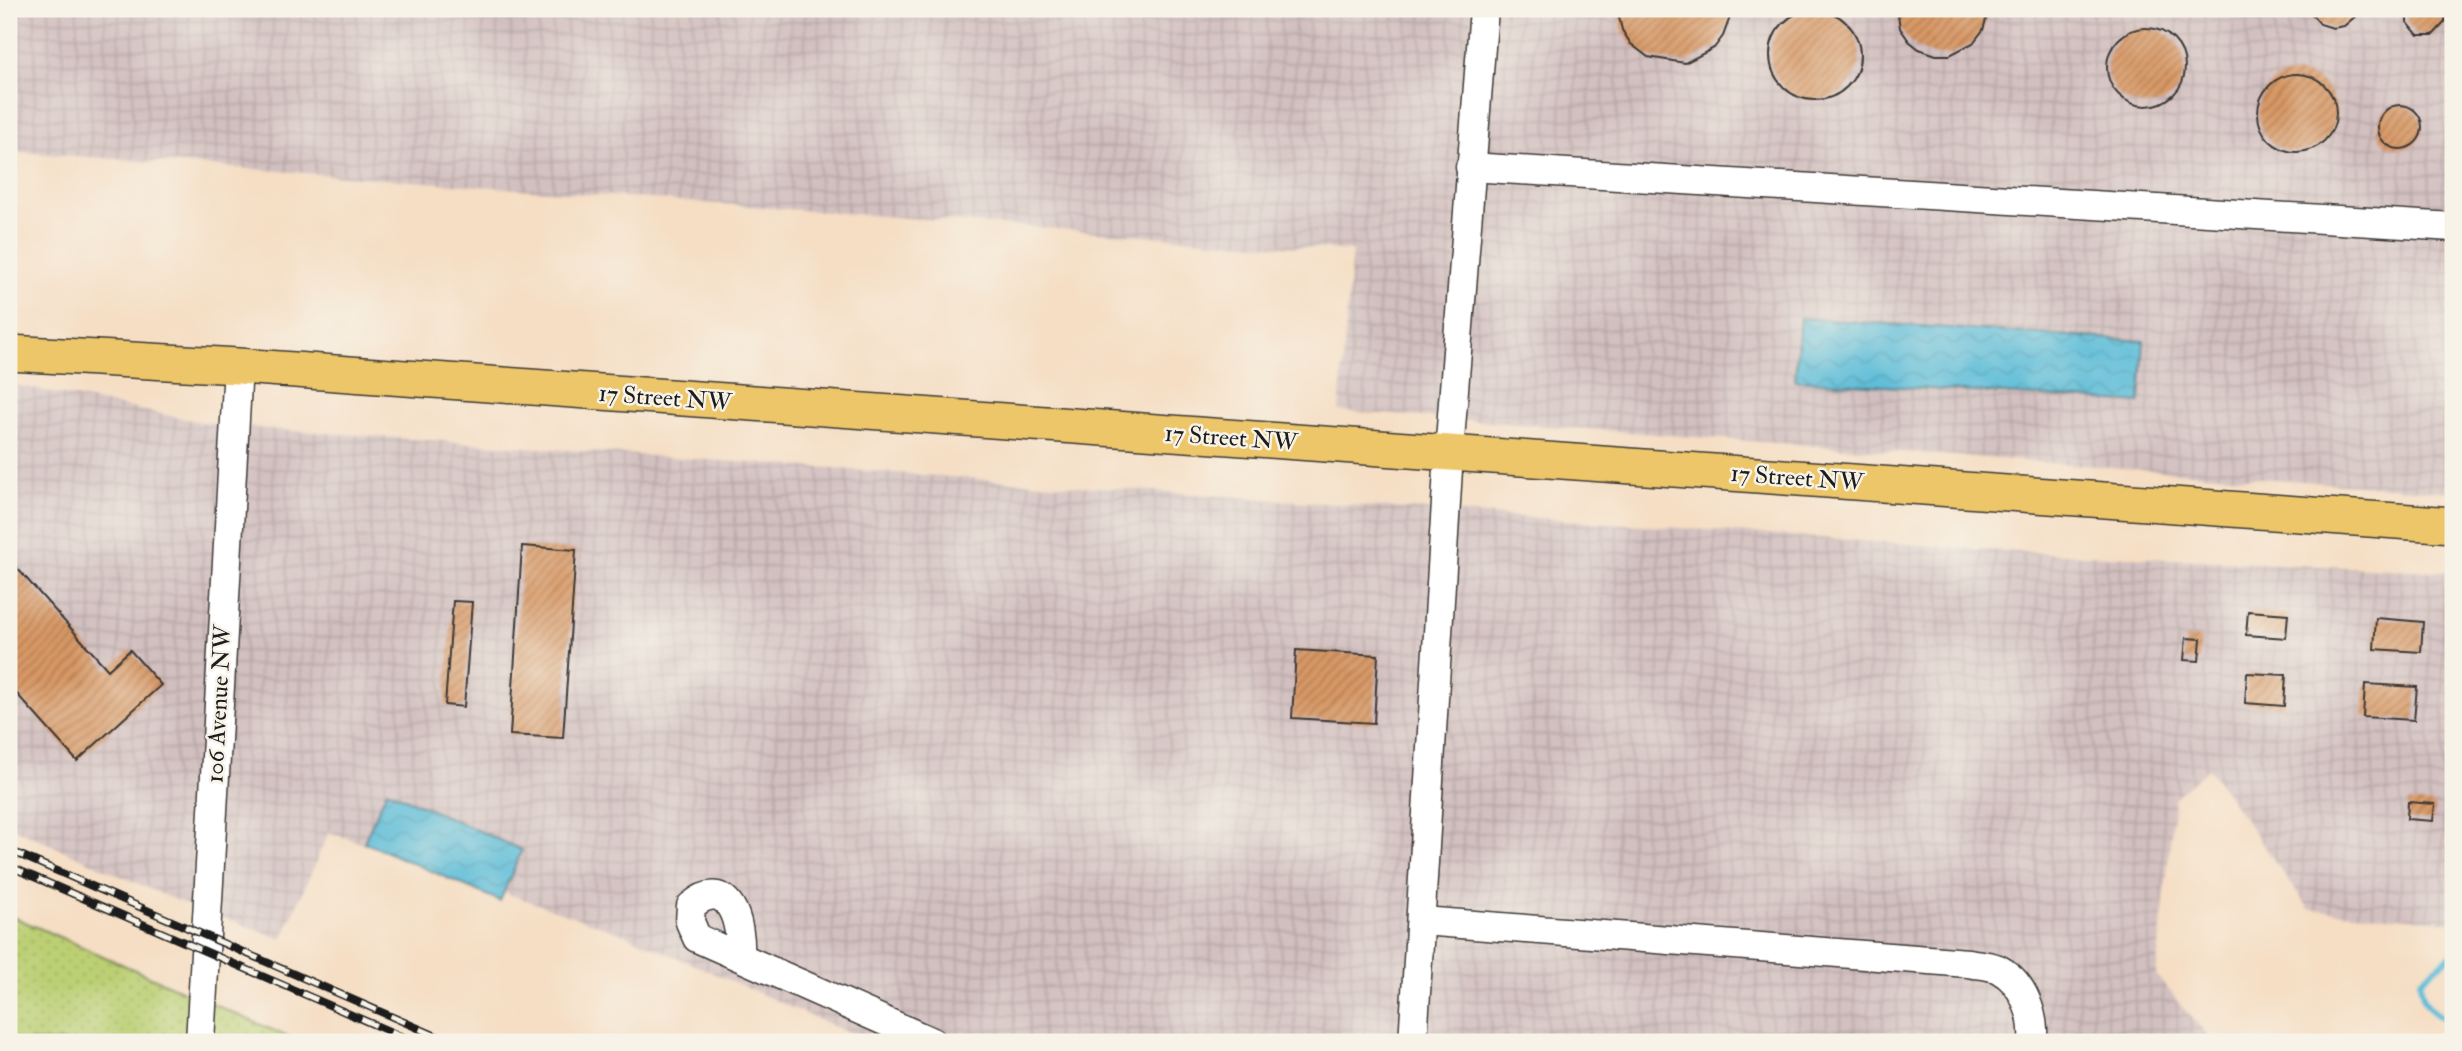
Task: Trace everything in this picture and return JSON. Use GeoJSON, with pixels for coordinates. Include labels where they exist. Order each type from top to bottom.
{"type":"FeatureCollection","features":[{"type":"Feature","properties":{"kind":"main road","name":"17 Street NW"},"geometry":{"type":"LineString","coordinates":[[9,353],[238,366],[2453,525]]}},
{"type":"Feature","properties":{"kind":"street"},"geometry":{"type":"LineString","coordinates":[[1413,1042],[1449,453],[1484,9]]}},
{"type":"Feature","properties":{"kind":"street"},"geometry":{"type":"LineString","coordinates":[[1470,167],[2453,227]]}},
{"type":"Feature","properties":{"kind":"street","name":"106 Avenue NW"},"geometry":{"type":"LineString","coordinates":[[200,1042],[238,366]]}},
{"type":"Feature","properties":{"kind":"street"},"geometry":{"type":"LineString","coordinates":[[1422,921],[1968,963],[1998,968],[2017,982],[2030,1012],[2033,1042]]}},
{"type":"Feature","properties":{"kind":"street"},"geometry":{"type":"LineString","coordinates":[[740,955],[932,1042]]}},
{"type":"Feature","properties":{"kind":"shaded area"},"geometry":{"type":"Polygon","coordinates":[[[9,9],[2453,9],[2453,492],[1339,411],[1352,251],[9,151],[9,9]]]}},
{"type":"Feature","properties":{"kind":"shaded area"},"geometry":{"type":"Polygon","coordinates":[[[9,384],[201,422],[268,429],[2020,552],[2453,572],[2453,922],[2309,909],[2208,768],[2175,797],[2156,975],[2213,1042],[870,1042],[624,934],[329,832],[282,939],[170,898],[9,826],[9,384]]]}},
{"type":"Feature","properties":{"kind":"green space"},"geometry":{"type":"Polygon","coordinates":[[[9,915],[300,1042],[9,1042],[9,915]]]}},
{"type":"Feature","properties":{"kind":"water"},"geometry":{"type":"Polygon","coordinates":[[[1800,318],[2144,341],[2140,403],[1795,380],[1800,318]]]}},
{"type":"Feature","properties":{"kind":"water"},"geometry":{"type":"Polygon","coordinates":[[[387,790],[522,850],[500,901],[364,842],[387,790]]]}},
{"type":"Feature","properties":{"kind":"building"},"geometry":{"type":"Polygon","coordinates":[[[1617,9],[1733,9],[1723,36],[1714,48],[1685,63],[1648,57],[1631,44],[1622,30],[1617,9]]]}},
{"type":"Feature","properties":{"kind":"building"},"geometry":{"type":"Polygon","coordinates":[[[1897,9],[1989,9],[1983,30],[1973,43],[1950,55],[1936,55],[1919,49],[1909,41],[1900,28],[1897,9]]]}},
{"type":"Feature","properties":{"kind":"building"},"geometry":{"type":"Polygon","coordinates":[[[2308,9],[2364,9],[2344,26],[2333,28],[2320,24],[2308,9]]]}},
{"type":"Feature","properties":{"kind":"building"},"geometry":{"type":"Polygon","coordinates":[[[2407,9],[2445,9],[2445,22],[2433,35],[2418,35],[2407,22],[2407,9]]]}},
{"type":"Feature","properties":{"kind":"building"},"geometry":{"type":"Polygon","coordinates":[[[1815,10],[1832,13],[1847,23],[1857,38],[1860,55],[1857,72],[1847,87],[1832,97],[1815,100],[1798,97],[1783,87],[1773,72],[1770,55],[1773,38],[1783,23],[1798,13],[1815,10]]]}},
{"type":"Feature","properties":{"kind":"building"},"geometry":{"type":"Polygon","coordinates":[[[2146,28],[2161,31],[2173,40],[2182,52],[2185,67],[2182,82],[2173,94],[2161,103],[2146,106],[2131,103],[2119,94],[2110,82],[2107,67],[2110,52],[2119,40],[2131,31],[2146,28]]]}},
{"type":"Feature","properties":{"kind":"building"},"geometry":{"type":"Polygon","coordinates":[[[2297,74],[2312,77],[2324,86],[2333,98],[2336,113],[2333,128],[2324,140],[2312,149],[2297,152],[2282,149],[2270,140],[2261,128],[2258,113],[2261,98],[2270,86],[2282,77],[2297,74]]]}},
{"type":"Feature","properties":{"kind":"building"},"geometry":{"type":"Polygon","coordinates":[[[2400,105],[2409,106],[2416,111],[2421,118],[2421,136],[2416,143],[2409,148],[2400,149],[2391,148],[2384,143],[2379,136],[2378,127],[2379,118],[2384,111],[2391,106],[2400,105]]]}},
{"type":"Feature","properties":{"kind":"building"},"geometry":{"type":"Polygon","coordinates":[[[522,546],[576,550],[563,738],[510,735],[522,546]]]}},
{"type":"Feature","properties":{"kind":"building"},"geometry":{"type":"Polygon","coordinates":[[[9,559],[108,670],[130,650],[161,685],[77,761],[9,685],[9,559]]]}},
{"type":"Feature","properties":{"kind":"building"},"geometry":{"type":"Polygon","coordinates":[[[453,601],[472,602],[464,707],[445,705],[453,601]]]}},
{"type":"Feature","properties":{"kind":"building"},"geometry":{"type":"Polygon","coordinates":[[[2248,611],[2288,614],[2286,638],[2246,635],[2248,611]]]}},
{"type":"Feature","properties":{"kind":"building"},"geometry":{"type":"Polygon","coordinates":[[[2376,618],[2423,622],[2421,652],[2374,649],[2376,618]]]}},
{"type":"Feature","properties":{"kind":"building"},"geometry":{"type":"Polygon","coordinates":[[[2186,638],[2201,639],[2199,661],[2184,660],[2186,638]]]}},
{"type":"Feature","properties":{"kind":"building"},"geometry":{"type":"Polygon","coordinates":[[[1296,650],[1378,655],[1374,723],[1292,718],[1296,650]]]}},
{"type":"Feature","properties":{"kind":"building"},"geometry":{"type":"Polygon","coordinates":[[[2247,673],[2286,675],[2284,706],[2245,703],[2247,673]]]}},
{"type":"Feature","properties":{"kind":"building"},"geometry":{"type":"Polygon","coordinates":[[[2365,684],[2417,687],[2414,720],[2363,717],[2365,684]]]}},
{"type":"Feature","properties":{"kind":"building"},"geometry":{"type":"Polygon","coordinates":[[[2408,802],[2435,804],[2433,821],[2407,819],[2408,802]]]}},
{"type":"Feature","properties":{"kind":"waterway"},"geometry":{"type":"LineString","coordinates":[[2453,954],[2420,981],[2423,997],[2429,1007],[2453,1024]]}},
{"type":"Feature","properties":{"kind":"railway"},"geometry":{"type":"LineString","coordinates":[[9,850],[450,1042]]}},
{"type":"Feature","properties":{"kind":"railway"},"geometry":{"type":"LineString","coordinates":[[9,866],[414,1042]]}}]}
